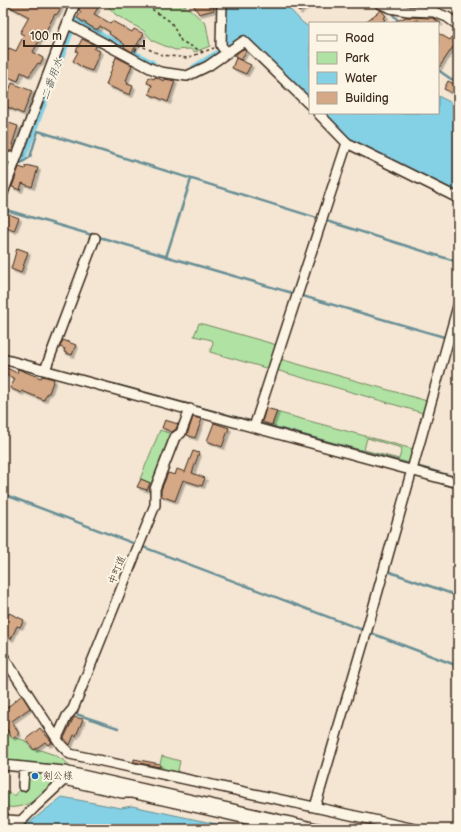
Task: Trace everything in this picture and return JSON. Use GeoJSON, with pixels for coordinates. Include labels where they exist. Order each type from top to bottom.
{"type":"FeatureCollection","features":[{"type":"Feature","properties":{"kind":"street"},"geometry":{"type":"LineString","coordinates":[[3,193],[71,26],[75,3]]}},
{"type":"Feature","properties":{"kind":"street"},"geometry":{"type":"LineString","coordinates":[[222,3],[224,49]]}},
{"type":"Feature","properties":{"kind":"street"},"geometry":{"type":"LineString","coordinates":[[379,3],[390,8],[408,11],[434,12],[447,17],[458,25]]}},
{"type":"Feature","properties":{"kind":"street"},"geometry":{"type":"LineString","coordinates":[[71,26],[150,68],[174,75],[187,76],[208,66],[224,49],[244,41],[309,104]]}},
{"type":"Feature","properties":{"kind":"street"},"geometry":{"type":"LineString","coordinates":[[319,114],[347,143],[458,198]]}},
{"type":"Feature","properties":{"kind":"street"},"geometry":{"type":"LineString","coordinates":[[255,424],[347,143]]}},
{"type":"Feature","properties":{"kind":"street"},"geometry":{"type":"LineString","coordinates":[[3,159],[17,156]]}},
{"type":"Feature","properties":{"kind":"street"},"geometry":{"type":"LineString","coordinates":[[44,370],[95,238]]}},
{"type":"Feature","properties":{"kind":"street"},"geometry":{"type":"LineString","coordinates":[[316,807],[458,306]]}},
{"type":"Feature","properties":{"kind":"street"},"geometry":{"type":"LineString","coordinates":[[3,359],[190,409],[255,424],[412,467],[458,483]]}},
{"type":"Feature","properties":{"kind":"street","name":"中町道"},"geometry":{"type":"LineString","coordinates":[[57,738],[67,716],[72,709],[155,505],[155,489],[175,438],[181,433],[190,409]]}},
{"type":"Feature","properties":{"kind":"street"},"geometry":{"type":"LineString","coordinates":[[3,656],[57,738],[70,754],[415,829]]}},
{"type":"Feature","properties":{"kind":"street"},"geometry":{"type":"LineString","coordinates":[[3,765],[56,770],[81,775],[321,829]]}},
{"type":"Feature","properties":{"kind":"street"},"geometry":{"type":"LineString","coordinates":[[23,786],[24,767]]}},
{"type":"Feature","properties":{"kind":"street"},"geometry":{"type":"LineString","coordinates":[[3,817],[7,820],[22,821],[64,780],[122,793],[132,793],[292,829]]}},
{"type":"Feature","properties":{"kind":"path"},"geometry":{"type":"LineString","coordinates":[[147,6],[171,22],[181,41],[203,52]]}},
{"type":"Feature","properties":{"kind":"path"},"geometry":{"type":"LineString","coordinates":[[135,52],[139,45],[162,56],[187,58],[203,52],[224,49]]}},
{"type":"Feature","properties":{"kind":"green space"},"geometry":{"type":"Polygon","coordinates":[[[105,3],[180,3],[192,11],[206,24],[210,46],[195,52],[190,49],[175,50],[153,41],[144,31],[116,15],[105,3]]]}},
{"type":"Feature","properties":{"kind":"green space"},"geometry":{"type":"Polygon","coordinates":[[[396,3],[431,3],[434,8],[393,6],[396,3]]]}},
{"type":"Feature","properties":{"kind":"green space"},"geometry":{"type":"Polygon","coordinates":[[[199,323],[277,345],[269,369],[210,352],[213,343],[212,340],[194,336],[199,323]]]}},
{"type":"Feature","properties":{"kind":"green space"},"geometry":{"type":"Polygon","coordinates":[[[280,359],[427,401],[423,413],[276,370],[280,359]]]}},
{"type":"Feature","properties":{"kind":"green space"},"geometry":{"type":"Polygon","coordinates":[[[276,412],[413,449],[409,463],[272,426],[276,412]],[[367,438],[364,450],[399,459],[402,448],[367,438]]]}},
{"type":"Feature","properties":{"kind":"green space"},"geometry":{"type":"Polygon","coordinates":[[[160,430],[174,435],[154,484],[140,479],[160,430]]]}},
{"type":"Feature","properties":{"kind":"green space"},"geometry":{"type":"Polygon","coordinates":[[[3,725],[11,737],[24,740],[32,749],[55,755],[66,762],[70,767],[56,767],[3,761],[3,725]]]}},
{"type":"Feature","properties":{"kind":"green space"},"geometry":{"type":"Polygon","coordinates":[[[162,756],[180,761],[177,775],[158,771],[162,756]]]}},
{"type":"Feature","properties":{"kind":"green space"},"geometry":{"type":"Polygon","coordinates":[[[18,768],[62,773],[42,795],[30,803],[23,806],[14,807],[3,806],[3,790],[15,796],[21,786],[22,780],[18,768]]]}},
{"type":"Feature","properties":{"kind":"water"},"geometry":{"type":"Polygon","coordinates":[[[224,3],[284,3],[309,27],[309,99],[244,38],[229,47],[225,43],[224,3]]]}},
{"type":"Feature","properties":{"kind":"water"},"geometry":{"type":"Polygon","coordinates":[[[439,96],[458,106],[458,194],[353,141],[324,114],[439,114],[439,96]]]}},
{"type":"Feature","properties":{"kind":"water"},"geometry":{"type":"Polygon","coordinates":[[[62,797],[121,808],[132,806],[240,829],[3,829],[3,826],[18,828],[30,822],[62,797]]]}},
{"type":"Feature","properties":{"kind":"building"},"geometry":{"type":"Polygon","coordinates":[[[3,3],[54,3],[61,7],[58,13],[56,15],[55,14],[33,52],[43,58],[40,64],[38,63],[29,76],[21,72],[18,81],[3,75],[3,58],[9,48],[16,51],[24,35],[20,33],[29,17],[3,3]]]}},
{"type":"Feature","properties":{"kind":"building"},"geometry":{"type":"Polygon","coordinates":[[[86,3],[90,3],[98,8],[94,14],[110,23],[112,21],[132,32],[134,29],[144,34],[132,52],[124,47],[125,45],[119,40],[109,34],[110,32],[100,26],[98,29],[95,29],[77,18],[81,12],[79,10],[81,5],[84,6],[86,3]]]}},
{"type":"Feature","properties":{"kind":"building"},"geometry":{"type":"Polygon","coordinates":[[[192,3],[213,3],[214,10],[199,14],[192,3]]]}},
{"type":"Feature","properties":{"kind":"building"},"geometry":{"type":"Polygon","coordinates":[[[292,3],[310,3],[299,12],[292,3]]]}},
{"type":"Feature","properties":{"kind":"building"},"geometry":{"type":"Polygon","coordinates":[[[381,10],[386,16],[383,18],[385,20],[382,22],[365,22],[381,10]]]}},
{"type":"Feature","properties":{"kind":"building"},"geometry":{"type":"Polygon","coordinates":[[[406,17],[433,18],[441,23],[421,22],[418,20],[413,22],[394,22],[406,17]]]}},
{"type":"Feature","properties":{"kind":"building"},"geometry":{"type":"Polygon","coordinates":[[[456,30],[458,31],[458,44],[456,48],[453,47],[439,68],[439,34],[450,40],[456,30]]]}},
{"type":"Feature","properties":{"kind":"building"},"geometry":{"type":"Polygon","coordinates":[[[82,39],[95,45],[96,47],[94,49],[100,51],[92,71],[83,68],[73,61],[78,52],[76,51],[82,39]]]}},
{"type":"Feature","properties":{"kind":"building"},"geometry":{"type":"Polygon","coordinates":[[[243,49],[246,51],[241,60],[235,57],[237,53],[243,49]]]}},
{"type":"Feature","properties":{"kind":"building"},"geometry":{"type":"Polygon","coordinates":[[[116,57],[132,65],[126,81],[128,82],[127,84],[133,86],[130,95],[106,85],[116,57]]]}},
{"type":"Feature","properties":{"kind":"building"},"geometry":{"type":"Polygon","coordinates":[[[236,58],[251,65],[246,74],[232,68],[236,58]]]}},
{"type":"Feature","properties":{"kind":"building"},"geometry":{"type":"Polygon","coordinates":[[[149,77],[154,79],[155,77],[164,81],[165,79],[175,81],[168,102],[149,94],[152,85],[147,83],[149,77]]]}},
{"type":"Feature","properties":{"kind":"building"},"geometry":{"type":"Polygon","coordinates":[[[448,81],[458,86],[454,94],[444,89],[448,81]]]}},
{"type":"Feature","properties":{"kind":"building"},"geometry":{"type":"Polygon","coordinates":[[[12,83],[32,91],[23,114],[3,105],[12,83]]]}},
{"type":"Feature","properties":{"kind":"building"},"geometry":{"type":"Polygon","coordinates":[[[3,121],[18,126],[12,145],[14,146],[12,151],[3,149],[3,121]]]}},
{"type":"Feature","properties":{"kind":"building"},"geometry":{"type":"Polygon","coordinates":[[[26,166],[38,168],[32,187],[22,183],[20,190],[12,187],[19,167],[25,169],[26,166]]]}},
{"type":"Feature","properties":{"kind":"building"},"geometry":{"type":"Polygon","coordinates":[[[6,213],[19,218],[14,231],[3,226],[3,220],[6,213]]]}},
{"type":"Feature","properties":{"kind":"building"},"geometry":{"type":"Polygon","coordinates":[[[17,248],[28,252],[21,273],[11,269],[17,248]]]}},
{"type":"Feature","properties":{"kind":"building"},"geometry":{"type":"Polygon","coordinates":[[[63,340],[76,345],[72,355],[64,352],[65,349],[60,347],[63,340]]]}},
{"type":"Feature","properties":{"kind":"building"},"geometry":{"type":"Polygon","coordinates":[[[3,366],[17,373],[18,369],[41,378],[42,376],[54,379],[49,393],[47,393],[44,400],[10,388],[15,379],[3,373],[3,366]]]}},
{"type":"Feature","properties":{"kind":"building"},"geometry":{"type":"Polygon","coordinates":[[[266,408],[277,411],[272,425],[262,422],[266,408]]]}},
{"type":"Feature","properties":{"kind":"building"},"geometry":{"type":"Polygon","coordinates":[[[193,417],[202,419],[195,438],[187,435],[193,417]]]}},
{"type":"Feature","properties":{"kind":"building"},"geometry":{"type":"Polygon","coordinates":[[[165,420],[178,424],[176,429],[172,432],[162,428],[165,420]]]}},
{"type":"Feature","properties":{"kind":"building"},"geometry":{"type":"Polygon","coordinates":[[[214,423],[229,428],[222,447],[207,441],[214,423]]]}},
{"type":"Feature","properties":{"kind":"building"},"geometry":{"type":"Polygon","coordinates":[[[193,451],[199,453],[192,473],[205,478],[202,486],[183,480],[175,501],[161,496],[161,490],[168,473],[175,475],[177,469],[185,472],[193,451]]]}},
{"type":"Feature","properties":{"kind":"building"},"geometry":{"type":"Polygon","coordinates":[[[141,479],[150,483],[147,490],[137,487],[141,479]]]}},
{"type":"Feature","properties":{"kind":"building"},"geometry":{"type":"Polygon","coordinates":[[[9,613],[24,620],[20,627],[17,626],[11,639],[3,634],[3,621],[5,622],[9,613]]]}},
{"type":"Feature","properties":{"kind":"building"},"geometry":{"type":"Polygon","coordinates":[[[22,695],[30,708],[12,721],[19,734],[12,738],[6,728],[3,730],[3,711],[22,695]]]}},
{"type":"Feature","properties":{"kind":"building"},"geometry":{"type":"Polygon","coordinates":[[[74,717],[83,719],[76,736],[74,735],[70,745],[64,738],[74,717]]]}},
{"type":"Feature","properties":{"kind":"building"},"geometry":{"type":"Polygon","coordinates":[[[40,728],[52,742],[48,745],[45,742],[34,750],[26,739],[40,728]]]}},
{"type":"Feature","properties":{"kind":"building"},"geometry":{"type":"Polygon","coordinates":[[[134,759],[160,764],[160,767],[134,762],[134,759]]]}},
{"type":"Feature","properties":{"kind":"waterway"},"geometry":{"type":"LineString","coordinates":[[390,11],[399,22]]}},
{"type":"Feature","properties":{"kind":"waterway","name":"二番用水"},"geometry":{"type":"LineString","coordinates":[[20,157],[23,156],[74,21],[152,64]]}},
{"type":"Feature","properties":{"kind":"waterway","name":"二番用水"},"geometry":{"type":"LineString","coordinates":[[195,68],[221,52]]}},
{"type":"Feature","properties":{"kind":"waterway"},"geometry":{"type":"LineString","coordinates":[[439,71],[451,79],[458,80]]}},
{"type":"Feature","properties":{"kind":"waterway"},"geometry":{"type":"LineString","coordinates":[[18,165],[30,157],[38,131],[458,262]]}},
{"type":"Feature","properties":{"kind":"waterway"},"geometry":{"type":"LineString","coordinates":[[3,166],[7,172],[6,174]]}},
{"type":"Feature","properties":{"kind":"waterway"},"geometry":{"type":"LineString","coordinates":[[166,257],[191,179]]}},
{"type":"Feature","properties":{"kind":"waterway"},"geometry":{"type":"LineString","coordinates":[[6,210],[458,341]]}},
{"type":"Feature","properties":{"kind":"waterway"},"geometry":{"type":"LineString","coordinates":[[456,304],[458,297]]}},
{"type":"Feature","properties":{"kind":"waterway"},"geometry":{"type":"LineString","coordinates":[[113,384],[253,422]]}},
{"type":"Feature","properties":{"kind":"waterway"},"geometry":{"type":"LineString","coordinates":[[258,423],[411,465]]}},
{"type":"Feature","properties":{"kind":"waterway"},"geometry":{"type":"LineString","coordinates":[[416,466],[458,478]]}},
{"type":"Feature","properties":{"kind":"waterway"},"geometry":{"type":"LineString","coordinates":[[3,494],[458,666]]}},
{"type":"Feature","properties":{"kind":"waterway"},"geometry":{"type":"LineString","coordinates":[[387,571],[458,596]]}},
{"type":"Feature","properties":{"kind":"waterway"},"geometry":{"type":"LineString","coordinates":[[73,713],[118,728]]}},
{"type":"Feature","properties":{"kind":"place","name":"剣公様"},"geometry":{"type":"Point","coordinates":[35,776]}}]}
